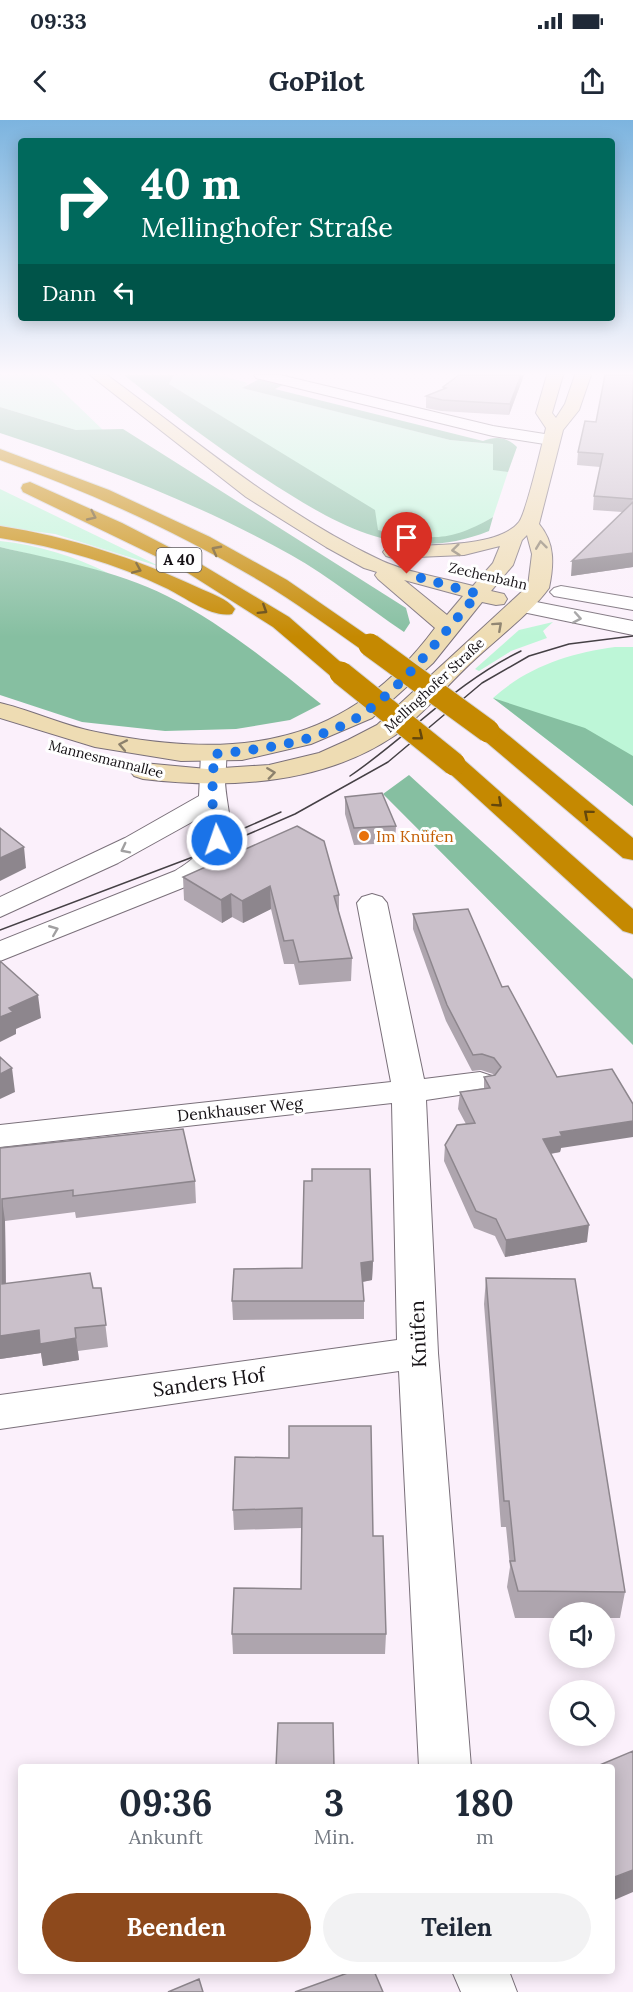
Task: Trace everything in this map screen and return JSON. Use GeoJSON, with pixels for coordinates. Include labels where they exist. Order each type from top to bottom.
{"type":"FeatureCollection","features":[{"type":"Feature","properties":{"kind":"highway","name":"A 40"},"geometry":{"type":"LineString","coordinates":[[22,462],[89,488],[175,528],[268,577],[370,645],[488,730],[633,852]]}},
{"type":"Feature","properties":{"kind":"highway","name":"A 40"},"geometry":{"type":"LineString","coordinates":[[10,480],[93,516],[187,564],[281,622],[454,764],[633,925]]}},
{"type":"Feature","properties":{"kind":"highway"},"geometry":{"type":"LineString","coordinates":[[0,532],[37,537],[108,556],[198,594],[341,673]]}},
{"type":"Feature","properties":{"kind":"main road","name":"Zechenbahn"},"geometry":{"type":"LineString","coordinates":[[212,462],[252,493],[371,564],[485,586],[537,588]]}},
{"type":"Feature","properties":{"kind":"main road","name":"Mellinghofer Straße"},"geometry":{"type":"LineString","coordinates":[[213,777],[242,752],[311,737],[347,722],[363,713],[425,658],[447,628],[503,566],[521,531],[544,462]]}},
{"type":"Feature","properties":{"kind":"main road","name":"Zechenbahn"},"geometry":{"type":"LineString","coordinates":[[302,523],[393,552],[485,586],[521,605]]}},
{"type":"Feature","properties":{"kind":"main road"},"geometry":{"type":"LineString","coordinates":[[393,552],[464,549],[521,531],[540,536],[543,571],[537,588]]}},
{"type":"Feature","properties":{"kind":"main road"},"geometry":{"type":"LineString","coordinates":[[371,564],[432,612],[447,628]]}},
{"type":"Feature","properties":{"kind":"main road","name":"Mellinghofer Straße"},"geometry":{"type":"LineString","coordinates":[[213,777],[277,772],[330,759],[359,746],[386,730],[537,588]]}},
{"type":"Feature","properties":{"kind":"main road","name":"Mannesmannallee"},"geometry":{"type":"LineString","coordinates":[[0,710],[95,740],[140,749],[213,777]]}},
{"type":"Feature","properties":{"kind":"main road","name":"Mannesmannallee"},"geometry":{"type":"LineString","coordinates":[[0,730],[75,754],[143,771],[213,777]]}},
{"type":"Feature","properties":{"kind":"street"},"geometry":{"type":"LineString","coordinates":[[537,588],[633,604]]}},
{"type":"Feature","properties":{"kind":"street"},"geometry":{"type":"LineString","coordinates":[[521,605],[633,627]]}},
{"type":"Feature","properties":{"kind":"street"},"geometry":{"type":"LineString","coordinates":[[0,952],[185,877],[204,867],[212,858],[217,840],[213,777]]}},
{"type":"Feature","properties":{"kind":"street","name":"Mellinghofer Straße"},"geometry":{"type":"LineString","coordinates":[[0,908],[89,868],[159,832],[213,777]]}},
{"type":"Feature","properties":{"kind":"street"},"geometry":{"type":"LineString","coordinates":[[159,832],[217,840]]}},
{"type":"Feature","properties":{"kind":"street","name":"Knüfen"},"geometry":{"type":"LineString","coordinates":[[372,903],[410,1090],[418,1353],[445,1764]]}},
{"type":"Feature","properties":{"kind":"street","name":"Denkhauser Weg"},"geometry":{"type":"LineString","coordinates":[[0,1136],[480,1083]]}},
{"type":"Feature","properties":{"kind":"street","name":"Sanders Hof"},"geometry":{"type":"LineString","coordinates":[[0,1412],[418,1353]]}},
{"type":"Feature","properties":{"kind":"street"},"geometry":{"type":"LineString","coordinates":[[481,1974],[489,1992]]}},
{"type":"Feature","properties":{"kind":"green space"},"geometry":{"type":"Polygon","coordinates":[[[85,462],[176,462],[406,608],[410,623],[404,632],[334,582],[291,555],[221,519],[85,462]]]}},
{"type":"Feature","properties":{"kind":"green space"},"geometry":{"type":"Polygon","coordinates":[[[241,462],[297,462],[375,510],[378,530],[411,536],[437,537],[463,532],[493,517],[489,531],[457,541],[427,544],[398,542],[370,535],[317,511],[241,462]]]}},
{"type":"Feature","properties":{"kind":"green space"},"geometry":{"type":"Polygon","coordinates":[[[296,462],[493,462],[493,469],[508,472],[493,517],[466,533],[449,537],[419,537],[378,530],[296,462]]]}},
{"type":"Feature","properties":{"kind":"green space"},"geometry":{"type":"Polygon","coordinates":[[[493,462],[511,462],[508,472],[493,470],[493,462]]]}},
{"type":"Feature","properties":{"kind":"green space"},"geometry":{"type":"Polygon","coordinates":[[[0,489],[161,567],[55,534],[0,527],[0,489]]]}},
{"type":"Feature","properties":{"kind":"green space"},"geometry":{"type":"Polygon","coordinates":[[[0,541],[56,552],[108,573],[0,547],[0,541]]]}},
{"type":"Feature","properties":{"kind":"green space"},"geometry":{"type":"Polygon","coordinates":[[[0,547],[106,572],[167,596],[227,632],[321,704],[290,720],[236,729],[165,731],[82,722],[0,695],[0,547]]]}},
{"type":"Feature","properties":{"kind":"green space"},"geometry":{"type":"Polygon","coordinates":[[[553,622],[543,631],[547,638],[511,651],[479,671],[475,669],[519,630],[553,622]]]}},
{"type":"Feature","properties":{"kind":"green space"},"geometry":{"type":"Polygon","coordinates":[[[615,647],[633,647],[633,806],[493,698],[520,678],[550,663],[582,653],[615,647]]]}},
{"type":"Feature","properties":{"kind":"green space"},"geometry":{"type":"Polygon","coordinates":[[[493,698],[585,728],[633,756],[633,806],[493,698]]]}},
{"type":"Feature","properties":{"kind":"green space"},"geometry":{"type":"Polygon","coordinates":[[[409,775],[633,979],[633,1045],[383,794],[409,775]]]}},
{"type":"Feature","properties":{"kind":"building"},"geometry":{"type":"Polygon","coordinates":[[[601,462],[633,462],[633,499],[594,496],[601,462]]]}},
{"type":"Feature","properties":{"kind":"building"},"geometry":{"type":"Polygon","coordinates":[[[633,502],[633,553],[572,561],[633,502]]]}},
{"type":"Feature","properties":{"kind":"building"},"geometry":{"type":"Polygon","coordinates":[[[382,793],[396,826],[354,828],[345,797],[382,793]]]}},
{"type":"Feature","properties":{"kind":"building"},"geometry":{"type":"Polygon","coordinates":[[[297,826],[324,841],[339,895],[334,896],[352,958],[299,962],[293,940],[284,941],[270,886],[242,901],[231,894],[221,900],[183,877],[297,826]]]}},
{"type":"Feature","properties":{"kind":"building"},"geometry":{"type":"Polygon","coordinates":[[[0,828],[24,847],[0,858],[0,828]]]}},
{"type":"Feature","properties":{"kind":"building"},"geometry":{"type":"Polygon","coordinates":[[[468,909],[502,987],[508,986],[557,1077],[612,1069],[633,1104],[633,1121],[560,1132],[562,1136],[543,1139],[589,1225],[506,1240],[496,1219],[476,1211],[445,1145],[457,1125],[475,1123],[460,1092],[490,1088],[484,1077],[495,1075],[501,1067],[494,1058],[482,1054],[473,1055],[447,1005],[413,914],[468,909]]]}},
{"type":"Feature","properties":{"kind":"building"},"geometry":{"type":"Polygon","coordinates":[[[0,961],[38,995],[9,1008],[13,1012],[0,1017],[0,961]]]}},
{"type":"Feature","properties":{"kind":"building"},"geometry":{"type":"Polygon","coordinates":[[[0,1057],[12,1068],[0,1074],[0,1057]]]}},
{"type":"Feature","properties":{"kind":"building"},"geometry":{"type":"Polygon","coordinates":[[[183,1129],[195,1181],[73,1196],[73,1190],[2,1199],[2,1284],[90,1273],[93,1288],[101,1288],[106,1325],[75,1328],[76,1338],[40,1344],[39,1330],[0,1336],[0,1148],[183,1129]]]}},
{"type":"Feature","properties":{"kind":"building"},"geometry":{"type":"Polygon","coordinates":[[[312,1169],[370,1169],[373,1261],[361,1263],[364,1301],[232,1301],[234,1269],[302,1268],[304,1181],[312,1181],[312,1169]]]}},
{"type":"Feature","properties":{"kind":"building"},"geometry":{"type":"Polygon","coordinates":[[[486,1278],[575,1279],[625,1592],[518,1591],[510,1561],[515,1561],[509,1501],[504,1501],[486,1278]]]}},
{"type":"Feature","properties":{"kind":"building"},"geometry":{"type":"Polygon","coordinates":[[[289,1426],[371,1426],[373,1536],[383,1536],[386,1634],[232,1634],[234,1588],[301,1589],[302,1508],[233,1510],[235,1457],[289,1458],[289,1426]]]}},
{"type":"Feature","properties":{"kind":"building"},"geometry":{"type":"Polygon","coordinates":[[[278,1723],[333,1723],[334,1764],[276,1764],[278,1723]]]}},
{"type":"Feature","properties":{"kind":"building"},"geometry":{"type":"Polygon","coordinates":[[[633,1751],[633,1870],[615,1877],[615,1764],[602,1764],[633,1751]]]}},
{"type":"Feature","properties":{"kind":"building"},"geometry":{"type":"Polygon","coordinates":[[[345,1974],[375,1974],[383,1992],[295,1992],[345,1974]]]}},
{"type":"Feature","properties":{"kind":"building"},"geometry":{"type":"Polygon","coordinates":[[[199,1979],[203,1992],[168,1992],[199,1979]]]}},
{"type":"Feature","properties":{"kind":"tram line"},"geometry":{"type":"LineString","coordinates":[[0,930],[214,849],[295,814],[388,762],[482,683],[529,656],[569,644],[633,636]]}},
{"type":"Feature","properties":{"kind":"tram line"},"geometry":{"type":"LineString","coordinates":[[350,776],[475,678],[521,651]]}},
{"type":"Feature","properties":{"kind":"tram line"},"geometry":{"type":"LineString","coordinates":[[240,830],[281,812]]}},
{"type":"Feature","properties":{"kind":"place","name":"Im Knüfen"},"geometry":{"type":"Point","coordinates":[364,836]}},
{"type":"Feature","properties":{"kind":"route"},"geometry":{"type":"LineString","coordinates":[[217,840],[212,799],[214,754],[242,752],[311,737],[363,713],[425,658],[447,628],[478,594],[407,574]]}}]}
